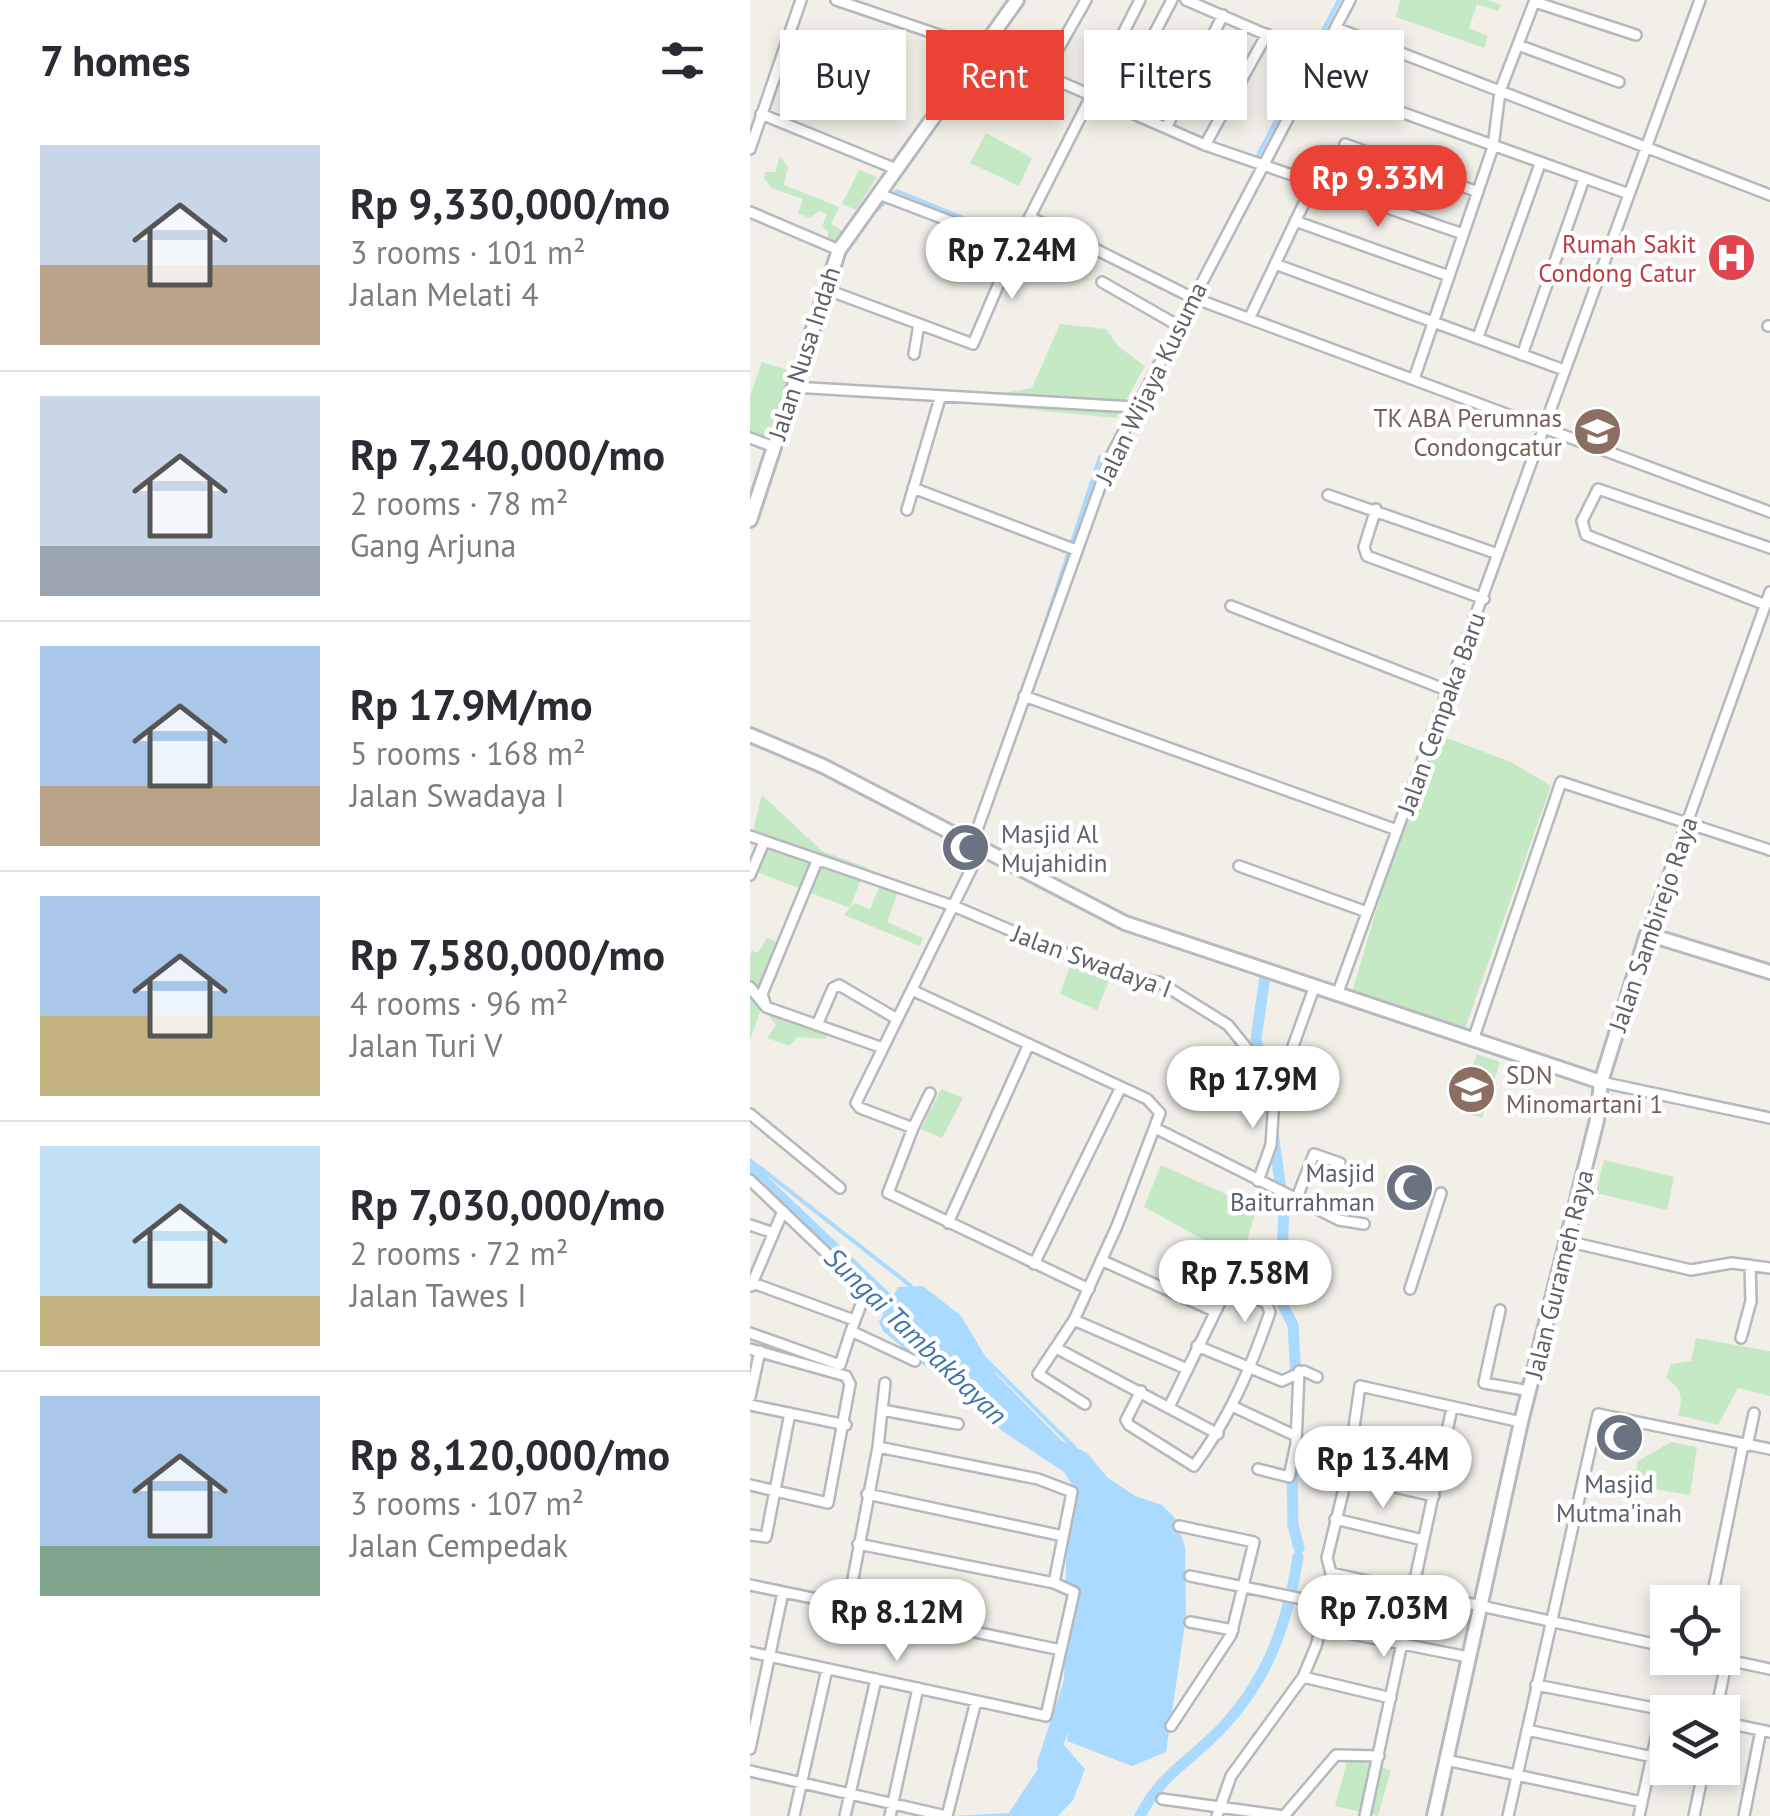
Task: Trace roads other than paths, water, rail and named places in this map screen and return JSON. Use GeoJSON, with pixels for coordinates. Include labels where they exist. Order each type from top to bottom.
{"type":"FeatureCollection","features":[{"type":"Feature","properties":{"kind":"street"},"geometry":{"type":"LineString","coordinates":[[750,148],[801,0]]}},
{"type":"Feature","properties":{"kind":"street"},"geometry":{"type":"LineString","coordinates":[[836,0],[926,30]]}},
{"type":"Feature","properties":{"kind":"street","name":"Jalan Nusa Indah"},"geometry":{"type":"LineString","coordinates":[[997,30],[1017,0]]}},
{"type":"Feature","properties":{"kind":"street"},"geometry":{"type":"LineString","coordinates":[[1064,39],[1086,0]]}},
{"type":"Feature","properties":{"kind":"street"},"geometry":{"type":"LineString","coordinates":[[1124,30],[1140,0]]}},
{"type":"Feature","properties":{"kind":"street"},"geometry":{"type":"LineString","coordinates":[[1156,30],[1172,0]]}},
{"type":"Feature","properties":{"kind":"street"},"geometry":{"type":"LineString","coordinates":[[1186,0],[1267,34],[1206,144]]}},
{"type":"Feature","properties":{"kind":"street","name":"Jalan Wijaya Kusuma"},"geometry":{"type":"LineString","coordinates":[[1336,28],[1350,0]]}},
{"type":"Feature","properties":{"kind":"street","name":"Jalan Cempaka Baru"},"geometry":{"type":"LineString","coordinates":[[1338,995],[1700,0]]}},
{"type":"Feature","properties":{"kind":"street"},"geometry":{"type":"LineString","coordinates":[[1414,379],[1493,147],[1500,91],[1535,1],[1636,35]]}},
{"type":"Feature","properties":{"kind":"street"},"geometry":{"type":"LineString","coordinates":[[1166,128],[1223,15]]}},
{"type":"Feature","properties":{"kind":"street"},"geometry":{"type":"LineString","coordinates":[[1336,28],[1770,195]]}},
{"type":"Feature","properties":{"kind":"street"},"geometry":{"type":"LineString","coordinates":[[1518,45],[1619,82]]}},
{"type":"Feature","properties":{"kind":"street"},"geometry":{"type":"LineString","coordinates":[[825,289],[973,344],[1015,246],[1084,106]]}},
{"type":"Feature","properties":{"kind":"street"},"geometry":{"type":"LineString","coordinates":[[761,114],[896,169]]}},
{"type":"Feature","properties":{"kind":"street"},"geometry":{"type":"LineString","coordinates":[[1404,114],[1628,194]]}},
{"type":"Feature","properties":{"kind":"street","name":"Jalan Nusa Indah"},"geometry":{"type":"LineString","coordinates":[[750,520],[839,250],[932,120]]}},
{"type":"Feature","properties":{"kind":"street"},"geometry":{"type":"LineString","coordinates":[[1146,120],[1265,167],[1314,180],[1463,234]]}},
{"type":"Feature","properties":{"kind":"street","name":"Jalan Wijaya Kusuma"},"geometry":{"type":"LineString","coordinates":[[914,1128],[856,1103],[956,907],[1024,696],[1133,407],[1288,120]]}},
{"type":"Feature","properties":{"kind":"street"},"geometry":{"type":"LineString","coordinates":[[1344,144],[1478,192]]}},
{"type":"Feature","properties":{"kind":"street"},"geometry":{"type":"LineString","coordinates":[[1478,337],[1540,164]]}},
{"type":"Feature","properties":{"kind":"street"},"geometry":{"type":"LineString","coordinates":[[1250,317],[1314,180]]}},
{"type":"Feature","properties":{"kind":"street"},"geometry":{"type":"LineString","coordinates":[[1522,355],[1584,180]]}},
{"type":"Feature","properties":{"kind":"street"},"geometry":{"type":"LineString","coordinates":[[879,194],[1015,246]]}},
{"type":"Feature","properties":{"kind":"street"},"geometry":{"type":"LineString","coordinates":[[750,212],[839,250]]}},
{"type":"Feature","properties":{"kind":"street"},"geometry":{"type":"LineString","coordinates":[[1030,217],[1067,236]]}},
{"type":"Feature","properties":{"kind":"street"},"geometry":{"type":"LineString","coordinates":[[1295,221],[1449,276]]}},
{"type":"Feature","properties":{"kind":"street"},"geometry":{"type":"LineString","coordinates":[[1081,242],[1191,296],[1770,512]]}},
{"type":"Feature","properties":{"kind":"street"},"geometry":{"type":"LineString","coordinates":[[1275,264],[1564,370]]}},
{"type":"Feature","properties":{"kind":"street"},"geometry":{"type":"LineString","coordinates":[[1102,282],[1176,325]]}},
{"type":"Feature","properties":{"kind":"street"},"geometry":{"type":"LineString","coordinates":[[914,354],[919,324]]}},
{"type":"Feature","properties":{"kind":"street"},"geometry":{"type":"LineString","coordinates":[[793,388],[1133,407]]}},
{"type":"Feature","properties":{"kind":"street"},"geometry":{"type":"LineString","coordinates":[[908,510],[940,398]]}},
{"type":"Feature","properties":{"kind":"street"},"geometry":{"type":"LineString","coordinates":[[750,438],[774,447]]}},
{"type":"Feature","properties":{"kind":"street"},"geometry":{"type":"LineString","coordinates":[[913,488],[1076,550]]}},
{"type":"Feature","properties":{"kind":"street"},"geometry":{"type":"LineString","coordinates":[[1766,605],[1586,536],[1582,520],[1598,489],[1770,548]]}},
{"type":"Feature","properties":{"kind":"street"},"geometry":{"type":"LineString","coordinates":[[1328,495],[1376,508],[1498,554]]}},
{"type":"Feature","properties":{"kind":"street"},"geometry":{"type":"LineString","coordinates":[[1376,508],[1364,547],[1367,556],[1484,599]]}},
{"type":"Feature","properties":{"kind":"street","name":"Jalan Sambirejo Raya"},"geometry":{"type":"LineString","coordinates":[[1608,1083],[1647,934],[1770,592]]}},
{"type":"Feature","properties":{"kind":"street"},"geometry":{"type":"LineString","coordinates":[[1232,606],[1449,691]]}},
{"type":"Feature","properties":{"kind":"street"},"geometry":{"type":"LineString","coordinates":[[1024,696],[1397,830]]}},
{"type":"Feature","properties":{"kind":"street"},"geometry":{"type":"LineString","coordinates":[[750,735],[977,844],[1091,908],[1314,988],[1608,1083],[1770,1118]]}},
{"type":"Feature","properties":{"kind":"street"},"geometry":{"type":"LineString","coordinates":[[1474,1037],[1561,782],[1686,826],[1770,850]]}},
{"type":"Feature","properties":{"kind":"street","name":"Jalan Swadaya I"},"geometry":{"type":"LineString","coordinates":[[750,836],[956,907],[1108,972],[1159,982],[1228,1025],[1275,1083]]}},
{"type":"Feature","properties":{"kind":"street"},"geometry":{"type":"LineString","coordinates":[[750,874],[764,842]]}},
{"type":"Feature","properties":{"kind":"street"},"geometry":{"type":"LineString","coordinates":[[766,1007],[762,994],[817,862]]}},
{"type":"Feature","properties":{"kind":"street"},"geometry":{"type":"LineString","coordinates":[[1239,866],[1367,912]]}},
{"type":"Feature","properties":{"kind":"street"},"geometry":{"type":"LineString","coordinates":[[1647,934],[1770,972]]}},
{"type":"Feature","properties":{"kind":"street"},"geometry":{"type":"LineString","coordinates":[[816,1025],[832,988],[839,985],[897,1019]]}},
{"type":"Feature","properties":{"kind":"street"},"geometry":{"type":"LineString","coordinates":[[750,987],[766,1007],[883,1048]]}},
{"type":"Feature","properties":{"kind":"street"},"geometry":{"type":"LineString","coordinates":[[1258,1181],[1271,1145],[1275,1083],[1283,1074],[1314,988]]}},
{"type":"Feature","properties":{"kind":"street"},"geometry":{"type":"LineString","coordinates":[[914,991],[1156,1106],[1157,1129],[1089,1289],[1074,1320],[1038,1374],[1085,1404]]}},
{"type":"Feature","properties":{"kind":"street"},"geometry":{"type":"LineString","coordinates":[[948,1222],[1028,1044]]}},
{"type":"Feature","properties":{"kind":"street","name":"Jalan Gurameh Raya"},"geometry":{"type":"LineString","coordinates":[[1434,1816],[1521,1422],[1608,1083]]}},
{"type":"Feature","properties":{"kind":"street"},"geometry":{"type":"LineString","coordinates":[[1034,1264],[1121,1088]]}},
{"type":"Feature","properties":{"kind":"street"},"geometry":{"type":"LineString","coordinates":[[930,1093],[888,1192],[1089,1289]]}},
{"type":"Feature","properties":{"kind":"street"},"geometry":{"type":"LineString","coordinates":[[750,1114],[840,1188]]}},
{"type":"Feature","properties":{"kind":"street"},"geometry":{"type":"LineString","coordinates":[[1157,1129],[1339,1220],[1364,1224]]}},
{"type":"Feature","properties":{"kind":"street"},"geometry":{"type":"LineString","coordinates":[[1295,1199],[1314,1154],[1340,1163]]}},
{"type":"Feature","properties":{"kind":"street"},"geometry":{"type":"LineString","coordinates":[[750,1180],[866,1292],[840,1364],[750,1333]]}},
{"type":"Feature","properties":{"kind":"street"},"geometry":{"type":"LineString","coordinates":[[1410,1289],[1440,1193]]}},
{"type":"Feature","properties":{"kind":"street"},"geometry":{"type":"LineString","coordinates":[[783,1210],[751,1285],[854,1320]]}},
{"type":"Feature","properties":{"kind":"street"},"geometry":{"type":"LineString","coordinates":[[750,1225],[771,1232]]}},
{"type":"Feature","properties":{"kind":"street"},"geometry":{"type":"LineString","coordinates":[[1566,1241],[1691,1270],[1750,1265],[1770,1268]]}},
{"type":"Feature","properties":{"kind":"street"},"geometry":{"type":"LineString","coordinates":[[1101,1260],[1214,1311]]}},
{"type":"Feature","properties":{"kind":"street"},"geometry":{"type":"LineString","coordinates":[[1742,1338],[1751,1301],[1750,1265]]}},
{"type":"Feature","properties":{"kind":"street"},"geometry":{"type":"LineString","coordinates":[[1140,1391],[1126,1420],[1128,1425],[1194,1466],[1218,1434],[1250,1371],[1270,1308],[1229,1284],[1170,1405]]}},
{"type":"Feature","properties":{"kind":"street"},"geometry":{"type":"LineString","coordinates":[[1500,1310],[1484,1383],[1530,1391]]}},
{"type":"Feature","properties":{"kind":"street"},"geometry":{"type":"LineString","coordinates":[[1074,1320],[1187,1369]]}},
{"type":"Feature","properties":{"kind":"street"},"geometry":{"type":"LineString","coordinates":[[851,1332],[915,1361]]}},
{"type":"Feature","properties":{"kind":"street"},"geometry":{"type":"LineString","coordinates":[[1197,1346],[1282,1382],[1297,1373],[1318,1376]]}},
{"type":"Feature","properties":{"kind":"street"},"geometry":{"type":"LineString","coordinates":[[1056,1348],[1170,1405],[1218,1434]]}},
{"type":"Feature","properties":{"kind":"street"},"geometry":{"type":"LineString","coordinates":[[750,1397],[755,1350],[846,1376],[850,1384],[846,1425],[828,1503],[818,1504],[772,1488],[750,1485]]}},
{"type":"Feature","properties":{"kind":"street"},"geometry":{"type":"LineString","coordinates":[[1258,1470],[1289,1477],[1297,1373]]}},
{"type":"Feature","properties":{"kind":"street"},"geometry":{"type":"LineString","coordinates":[[848,1606],[878,1447],[885,1382]]}},
{"type":"Feature","properties":{"kind":"street"},"geometry":{"type":"LineString","coordinates":[[1219,1811],[1231,1776],[1303,1677],[1322,1628],[1331,1573],[1327,1558],[1347,1476],[1360,1386],[1521,1422]]}},
{"type":"Feature","properties":{"kind":"street"},"geometry":{"type":"LineString","coordinates":[[750,1406],[846,1425]]}},
{"type":"Feature","properties":{"kind":"street"},"geometry":{"type":"LineString","coordinates":[[1232,1406],[1295,1438]]}},
{"type":"Feature","properties":{"kind":"street"},"geometry":{"type":"LineString","coordinates":[[1413,1588],[1452,1408]]}},
{"type":"Feature","properties":{"kind":"street"},"geometry":{"type":"LineString","coordinates":[[882,1410],[958,1424]]}},
{"type":"Feature","properties":{"kind":"street"},"geometry":{"type":"LineString","coordinates":[[750,1535],[766,1537],[772,1488],[790,1413]]}},
{"type":"Feature","properties":{"kind":"street"},"geometry":{"type":"LineString","coordinates":[[1715,1585],[1754,1413]]}},
{"type":"Feature","properties":{"kind":"street"},"geometry":{"type":"LineString","coordinates":[[1508,1816],[1598,1414],[1770,1449]]}},
{"type":"Feature","properties":{"kind":"street"},"geometry":{"type":"LineString","coordinates":[[1354,1434],[1444,1448]]}},
{"type":"Feature","properties":{"kind":"street"},"geometry":{"type":"LineString","coordinates":[[878,1447],[1038,1479],[1070,1490],[1073,1495],[1054,1583]]}},
{"type":"Feature","properties":{"kind":"street"},"geometry":{"type":"LineString","coordinates":[[1347,1476],[1434,1496]]}},
{"type":"Feature","properties":{"kind":"street"},"geometry":{"type":"LineString","coordinates":[[867,1494],[1063,1536]]}},
{"type":"Feature","properties":{"kind":"street"},"geometry":{"type":"LineString","coordinates":[[1335,1520],[1423,1540]]}},
{"type":"Feature","properties":{"kind":"street"},"geometry":{"type":"LineString","coordinates":[[1171,1726],[1233,1630],[1253,1540],[1179,1526]]}},
{"type":"Feature","properties":{"kind":"street"},"geometry":{"type":"LineString","coordinates":[[750,1652],[1044,1717],[1074,1592],[1054,1583],[858,1544]]}},
{"type":"Feature","properties":{"kind":"street"},"geometry":{"type":"LineString","coordinates":[[1331,1573],[1413,1588],[1549,1623],[1650,1643]]}},
{"type":"Feature","properties":{"kind":"street"},"geometry":{"type":"LineString","coordinates":[[1190,1576],[1327,1604]]}},
{"type":"Feature","properties":{"kind":"street"},"geometry":{"type":"LineString","coordinates":[[750,1585],[1061,1650]]}},
{"type":"Feature","properties":{"kind":"street"},"geometry":{"type":"LineString","coordinates":[[750,1749],[783,1592]]}},
{"type":"Feature","properties":{"kind":"street"},"geometry":{"type":"LineString","coordinates":[[1190,1622],[1233,1630]]}},
{"type":"Feature","properties":{"kind":"street"},"geometry":{"type":"LineString","coordinates":[[1322,1628],[1468,1657]]}},
{"type":"Feature","properties":{"kind":"street"},"geometry":{"type":"LineString","coordinates":[[1365,1816],[1402,1643]]}},
{"type":"Feature","properties":{"kind":"street"},"geometry":{"type":"LineString","coordinates":[[1740,1662],[1770,1668]]}},
{"type":"Feature","properties":{"kind":"street"},"geometry":{"type":"LineString","coordinates":[[794,1816],[827,1669]]}},
{"type":"Feature","properties":{"kind":"street"},"geometry":{"type":"LineString","coordinates":[[1303,1677],[1391,1698]]}},
{"type":"Feature","properties":{"kind":"street"},"geometry":{"type":"LineString","coordinates":[[844,1816],[876,1679]]}},
{"type":"Feature","properties":{"kind":"street"},"geometry":{"type":"LineString","coordinates":[[1536,1685],[1650,1708]]}},
{"type":"Feature","properties":{"kind":"street"},"geometry":{"type":"LineString","coordinates":[[890,1816],[918,1688]]}},
{"type":"Feature","properties":{"kind":"street"},"geometry":{"type":"LineString","coordinates":[[750,1771],[946,1816],[976,1701]]}},
{"type":"Feature","properties":{"kind":"street"},"geometry":{"type":"LineString","coordinates":[[1740,1726],[1765,1731],[1744,1816]]}},
{"type":"Feature","properties":{"kind":"street"},"geometry":{"type":"LineString","coordinates":[[1527,1730],[1650,1756]]}},
{"type":"Feature","properties":{"kind":"street"},"geometry":{"type":"LineString","coordinates":[[1162,1799],[1219,1811],[1284,1816],[1336,1755],[1379,1756]]}},
{"type":"Feature","properties":{"kind":"street"},"geometry":{"type":"LineString","coordinates":[[1446,1760],[1642,1802]]}},
{"type":"Feature","properties":{"kind":"street"},"geometry":{"type":"LineString","coordinates":[[1639,1816],[1650,1765]]}},
{"type":"Feature","properties":{"kind":"street"},"geometry":{"type":"LineString","coordinates":[[1694,1816],[1700,1785]]}},
{"type":"Feature","properties":{"kind":"water"},"geometry":{"type":"Polygon","coordinates":[[[923,1286],[961,1316],[996,1374],[1061,1440],[1087,1453],[1108,1478],[1135,1496],[1162,1505],[1175,1518],[1185,1547],[1186,1617],[1166,1752],[1132,1766],[1067,1741],[1082,1590],[1080,1498],[1064,1472],[1005,1433],[883,1331],[879,1322],[898,1287],[923,1286]]]}},
{"type":"Feature","properties":{"kind":"water"},"geometry":{"type":"Polygon","coordinates":[[[1058,1738],[1085,1769],[1073,1800],[1058,1816],[950,1816],[1009,1813],[1058,1738]]]}},
{"type":"Feature","properties":{"kind":"waterway"},"geometry":{"type":"LineString","coordinates":[[1256,159],[1339,0]]}},
{"type":"Feature","properties":{"kind":"waterway"},"geometry":{"type":"LineString","coordinates":[[868,218],[897,191],[1027,244]]}},
{"type":"Feature","properties":{"kind":"waterway"},"geometry":{"type":"LineString","coordinates":[[1029,673],[1100,457]]}},
{"type":"Feature","properties":{"kind":"waterway"},"geometry":{"type":"LineString","coordinates":[[1262,1068],[1256,1039],[1266,970]]}},
{"type":"Feature","properties":{"kind":"waterway"},"geometry":{"type":"LineString","coordinates":[[1273,1133],[1284,1210],[1280,1300],[1293,1325],[1296,1379]]}},
{"type":"Feature","properties":{"kind":"waterway"},"geometry":{"type":"LineString","coordinates":[[750,1160],[911,1286]]}},
{"type":"Feature","properties":{"kind":"waterway","name":"Sungai Tambakbayan"},"geometry":{"type":"LineString","coordinates":[[750,1174],[908,1324]]}},
{"type":"Feature","properties":{"kind":"waterway"},"geometry":{"type":"LineString","coordinates":[[986,1360],[1075,1448]]}},
{"type":"Feature","properties":{"kind":"waterway"},"geometry":{"type":"LineString","coordinates":[[1292,1468],[1293,1525],[1299,1548]]}},
{"type":"Feature","properties":{"kind":"waterway","name":"Sungai Tambakbayan"},"geometry":{"type":"LineString","coordinates":[[1047,1764],[1074,1681],[1076,1561],[1084,1493]]}},
{"type":"Feature","properties":{"kind":"waterway"},"geometry":{"type":"LineString","coordinates":[[1140,1816],[1159,1787],[1217,1733],[1256,1683],[1276,1644],[1298,1557]]}},
{"type":"Feature","properties":{"kind":"place","name":"Rumah Sakit Condong Catur"},"geometry":{"type":"Point","coordinates":[1731,258]}},
{"type":"Feature","properties":{"kind":"place","name":"TK ABA Perumnas Condongcatur"},"geometry":{"type":"Point","coordinates":[1597,432]}},
{"type":"Feature","properties":{"kind":"place","name":"Masjid Al Mujahidin"},"geometry":{"type":"Point","coordinates":[966,848]}},
{"type":"Feature","properties":{"kind":"place","name":"SDN Minomartani 1"},"geometry":{"type":"Point","coordinates":[1471,1089]}},
{"type":"Feature","properties":{"kind":"place","name":"Masjid Baiturrahman"},"geometry":{"type":"Point","coordinates":[1410,1187]}},
{"type":"Feature","properties":{"kind":"place","name":"Masjid Mutma'inah"},"geometry":{"type":"Point","coordinates":[1619,1438]}}]}
